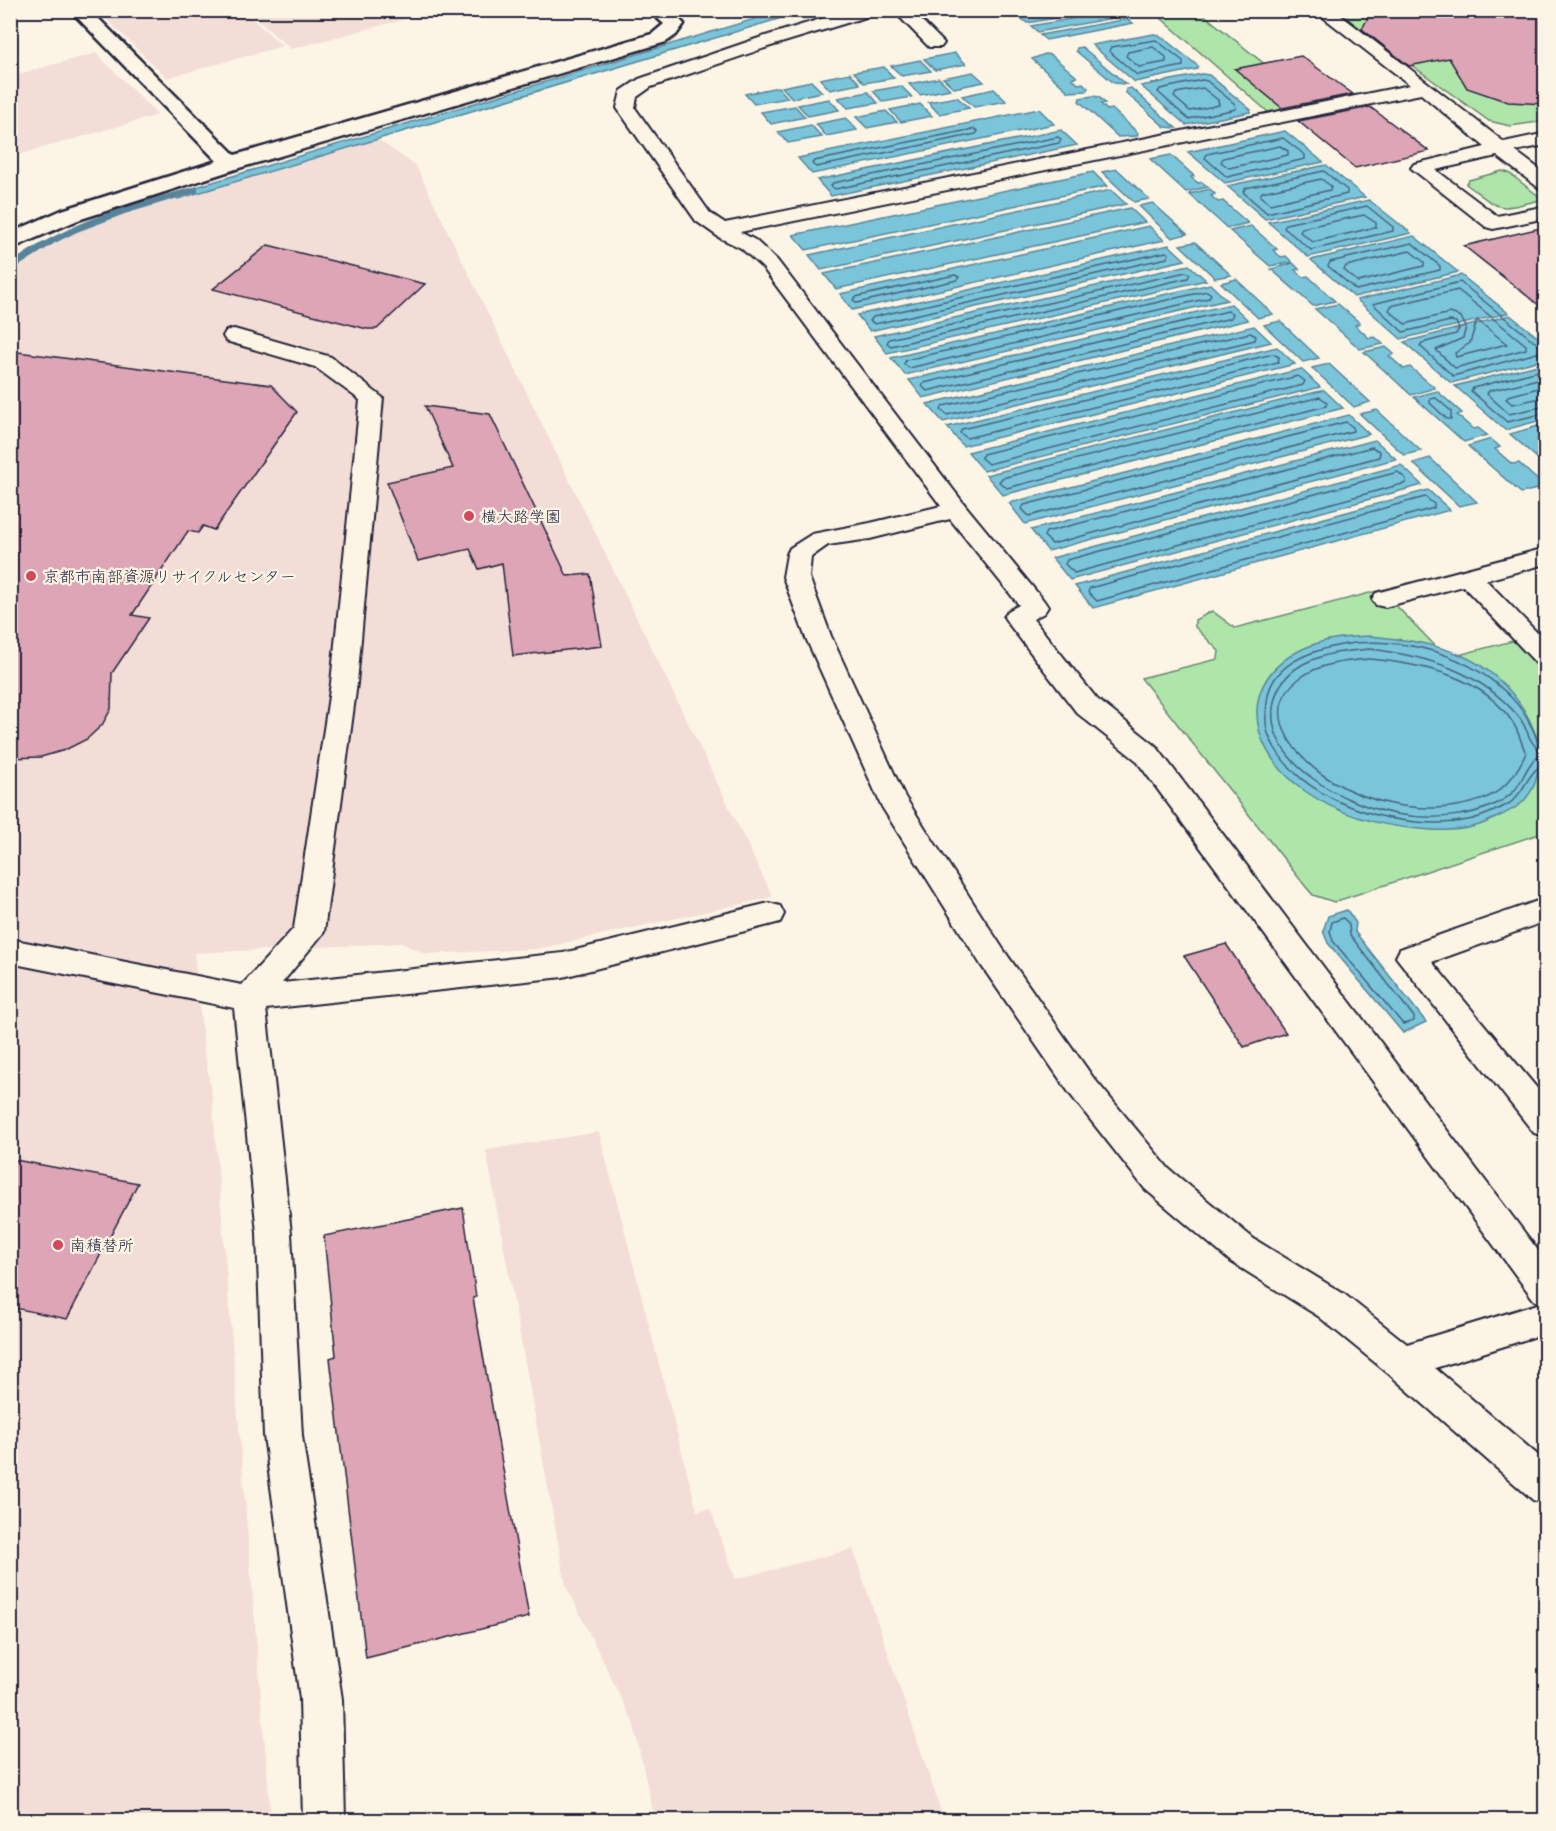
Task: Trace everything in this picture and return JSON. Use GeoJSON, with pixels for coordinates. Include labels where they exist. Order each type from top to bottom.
{"type":"FeatureCollection","features":[{"type":"Feature","properties":{"kind":"street"},"geometry":{"type":"LineString","coordinates":[[80,10],[231,163]]}},
{"type":"Feature","properties":{"kind":"street"},"geometry":{"type":"LineString","coordinates":[[10,242],[70,215],[231,163],[659,38],[674,24],[657,10]]}},
{"type":"Feature","properties":{"kind":"lane"},"geometry":{"type":"LineString","coordinates":[[870,10],[765,42],[645,83],[628,95],[626,108],[703,217],[721,230],[748,244],[770,264],[956,510],[1035,607],[1017,617],[1087,706],[1146,753],[1545,1289]]}},
{"type":"Feature","properties":{"kind":"lane"},"geometry":{"type":"LineString","coordinates":[[901,10],[935,43]]}},
{"type":"Feature","properties":{"kind":"lane"},"geometry":{"type":"LineString","coordinates":[[1322,10],[1545,184]]}},
{"type":"Feature","properties":{"kind":"lane"},"geometry":{"type":"LineString","coordinates":[[721,230],[1424,88]]}},
{"type":"Feature","properties":{"kind":"lane"},"geometry":{"type":"LineString","coordinates":[[1545,140],[1420,168],[1493,223],[1545,212]]}},
{"type":"Feature","properties":{"kind":"lane"},"geometry":{"type":"LineString","coordinates":[[234,336],[323,362],[372,398],[344,683],[309,932],[249,999],[274,1233],[284,1436],[321,1698],[324,1821]]}},
{"type":"Feature","properties":{"kind":"lane"},"geometry":{"type":"LineString","coordinates":[[956,510],[870,531],[821,539],[800,554],[796,577],[818,636],[892,800],[992,957],[1081,1085],[1157,1179],[1242,1250],[1331,1305],[1402,1362],[1545,1487]]}},
{"type":"Feature","properties":{"kind":"lane"},"geometry":{"type":"LineString","coordinates":[[1385,599],[1545,556]]}},
{"type":"Feature","properties":{"kind":"lane"},"geometry":{"type":"LineString","coordinates":[[1468,577],[1545,658]]}},
{"type":"Feature","properties":{"kind":"lane"},"geometry":{"type":"LineString","coordinates":[[1545,909],[1411,957],[1545,1123]]}},
{"type":"Feature","properties":{"kind":"lane"},"geometry":{"type":"LineString","coordinates":[[10,951],[249,999],[562,965],[769,914]]}},
{"type":"Feature","properties":{"kind":"lane"},"geometry":{"type":"LineString","coordinates":[[1402,1362],[1545,1317]]}},
{"type":"Feature","properties":{"kind":"shaded area"},"geometry":{"type":"Polygon","coordinates":[[[98,11],[243,11],[283,46],[167,78],[98,11]]]}},
{"type":"Feature","properties":{"kind":"shaded area"},"geometry":{"type":"Polygon","coordinates":[[[247,11],[437,11],[291,49],[247,11]]]}},
{"type":"Feature","properties":{"kind":"shaded area"},"geometry":{"type":"Polygon","coordinates":[[[96,53],[158,115],[11,157],[11,76],[96,53]]]}},
{"type":"Feature","properties":{"kind":"shaded area"},"geometry":{"type":"Polygon","coordinates":[[[377,139],[416,166],[773,897],[537,949],[426,954],[401,943],[194,953],[204,1050],[212,1096],[271,1820],[11,1820],[10,275],[34,255],[74,232],[151,206],[377,139]]]}},
{"type":"Feature","properties":{"kind":"shaded area"},"geometry":{"type":"Polygon","coordinates":[[[599,1132],[697,1511],[710,1508],[736,1579],[853,1549],[944,1820],[655,1820],[633,1722],[566,1586],[486,1150],[599,1132]]]}},
{"type":"Feature","properties":{"kind":"green space"},"geometry":{"type":"Polygon","coordinates":[[[1153,11],[1199,11],[1314,104],[1268,112],[1153,11]]]}},
{"type":"Feature","properties":{"kind":"green space"},"geometry":{"type":"Polygon","coordinates":[[[1343,11],[1404,11],[1484,66],[1545,77],[1545,121],[1510,126],[1489,121],[1342,15],[1343,11]]]}},
{"type":"Feature","properties":{"kind":"green space"},"geometry":{"type":"Polygon","coordinates":[[[1502,171],[1509,173],[1540,197],[1540,200],[1515,206],[1500,206],[1493,204],[1466,184],[1469,180],[1502,171]]]}},
{"type":"Feature","properties":{"kind":"green space"},"geometry":{"type":"Polygon","coordinates":[[[1381,590],[1447,658],[1516,640],[1545,671],[1545,832],[1334,902],[1313,895],[1306,887],[1141,678],[1218,659],[1219,651],[1195,627],[1195,620],[1212,611],[1235,628],[1381,590]]]}},
{"type":"Feature","properties":{"kind":"water"},"geometry":{"type":"Polygon","coordinates":[[[784,10],[805,11],[178,199],[173,194],[784,10]]]}},
{"type":"Feature","properties":{"kind":"water"},"geometry":{"type":"Polygon","coordinates":[[[1059,11],[1097,11],[1027,23],[1020,18],[1059,11]]]}},
{"type":"Feature","properties":{"kind":"water"},"geometry":{"type":"Polygon","coordinates":[[[1115,11],[1124,16],[1038,32],[1031,26],[1115,11]]]}},
{"type":"Feature","properties":{"kind":"water"},"geometry":{"type":"Polygon","coordinates":[[[1127,19],[1133,23],[1046,40],[1040,35],[1127,19]]]}},
{"type":"Feature","properties":{"kind":"water"},"geometry":{"type":"Polygon","coordinates":[[[1159,35],[1198,66],[1197,69],[1135,82],[1092,45],[1159,35]]]}},
{"type":"Feature","properties":{"kind":"water"},"geometry":{"type":"Polygon","coordinates":[[[1082,47],[1126,84],[1114,83],[1076,51],[1077,48],[1082,47]]]}},
{"type":"Feature","properties":{"kind":"water"},"geometry":{"type":"Polygon","coordinates":[[[955,53],[966,64],[935,70],[924,59],[955,53]]]}},
{"type":"Feature","properties":{"kind":"water"},"geometry":{"type":"Polygon","coordinates":[[[1045,54],[1051,55],[1077,77],[1072,78],[1078,84],[1083,83],[1088,88],[1086,91],[1069,92],[1032,59],[1045,54]]]}},
{"type":"Feature","properties":{"kind":"water"},"geometry":{"type":"Polygon","coordinates":[[[920,60],[931,71],[902,76],[891,66],[920,60]]]}},
{"type":"Feature","properties":{"kind":"water"},"geometry":{"type":"Polygon","coordinates":[[[884,67],[894,78],[864,83],[854,72],[884,67]]]}},
{"type":"Feature","properties":{"kind":"water"},"geometry":{"type":"Polygon","coordinates":[[[973,72],[984,82],[954,88],[943,78],[973,72]]]}},
{"type":"Feature","properties":{"kind":"water"},"geometry":{"type":"Polygon","coordinates":[[[850,73],[860,84],[830,90],[820,79],[850,73]]]}},
{"type":"Feature","properties":{"kind":"water"},"geometry":{"type":"Polygon","coordinates":[[[1202,74],[1209,75],[1251,110],[1250,112],[1186,125],[1141,86],[1202,74]]]}},
{"type":"Feature","properties":{"kind":"water"},"geometry":{"type":"Polygon","coordinates":[[[939,78],[950,89],[920,95],[909,84],[939,78]]]}},
{"type":"Feature","properties":{"kind":"water"},"geometry":{"type":"Polygon","coordinates":[[[811,81],[822,92],[792,98],[782,87],[811,81]]]}},
{"type":"Feature","properties":{"kind":"water"},"geometry":{"type":"Polygon","coordinates":[[[901,86],[912,97],[883,102],[873,91],[901,86]]]}},
{"type":"Feature","properties":{"kind":"water"},"geometry":{"type":"Polygon","coordinates":[[[778,87],[788,98],[754,104],[745,94],[778,87]]]}},
{"type":"Feature","properties":{"kind":"water"},"geometry":{"type":"Polygon","coordinates":[[[1131,88],[1176,128],[1165,127],[1126,93],[1126,89],[1131,88]]]}},
{"type":"Feature","properties":{"kind":"water"},"geometry":{"type":"Polygon","coordinates":[[[994,89],[1006,101],[974,107],[962,96],[994,89]]]}},
{"type":"Feature","properties":{"kind":"water"},"geometry":{"type":"Polygon","coordinates":[[[868,92],[878,103],[848,108],[838,98],[868,92]]]}},
{"type":"Feature","properties":{"kind":"water"},"geometry":{"type":"Polygon","coordinates":[[[957,97],[969,108],[939,114],[928,102],[957,97]]]}},
{"type":"Feature","properties":{"kind":"water"},"geometry":{"type":"Polygon","coordinates":[[[1099,97],[1105,103],[1101,104],[1107,110],[1112,109],[1138,133],[1137,136],[1118,137],[1079,101],[1080,98],[1099,97]]]}},
{"type":"Feature","properties":{"kind":"water"},"geometry":{"type":"Polygon","coordinates":[[[829,99],[839,110],[808,116],[798,105],[829,99]]]}},
{"type":"Feature","properties":{"kind":"water"},"geometry":{"type":"Polygon","coordinates":[[[920,104],[932,116],[901,122],[890,110],[920,104]]]}},
{"type":"Feature","properties":{"kind":"water"},"geometry":{"type":"Polygon","coordinates":[[[795,106],[805,117],[771,124],[761,112],[795,106]]]}},
{"type":"Feature","properties":{"kind":"water"},"geometry":{"type":"Polygon","coordinates":[[[1039,109],[1054,124],[812,174],[798,158],[1039,109]]]}},
{"type":"Feature","properties":{"kind":"water"},"geometry":{"type":"Polygon","coordinates":[[[886,111],[897,122],[867,128],[856,117],[886,111]]]}},
{"type":"Feature","properties":{"kind":"water"},"geometry":{"type":"Polygon","coordinates":[[[846,118],[857,130],[826,136],[816,124],[846,118]]]}},
{"type":"Feature","properties":{"kind":"water"},"geometry":{"type":"Polygon","coordinates":[[[811,125],[822,137],[788,143],[778,132],[811,125]]]}},
{"type":"Feature","properties":{"kind":"water"},"geometry":{"type":"Polygon","coordinates":[[[1061,130],[1077,145],[831,196],[817,180],[1061,130]]]}},
{"type":"Feature","properties":{"kind":"water"},"geometry":{"type":"Polygon","coordinates":[[[1285,131],[1323,162],[1225,183],[1188,152],[1285,131]]]}},
{"type":"Feature","properties":{"kind":"water"},"geometry":{"type":"Polygon","coordinates":[[[1171,155],[1194,176],[1191,177],[1208,187],[1186,192],[1150,159],[1171,155]]]}},
{"type":"Feature","properties":{"kind":"water"},"geometry":{"type":"Polygon","coordinates":[[[1326,165],[1365,197],[1265,219],[1227,186],[1326,165]]]}},
{"type":"Feature","properties":{"kind":"water"},"geometry":{"type":"Polygon","coordinates":[[[1117,169],[1149,199],[1134,202],[1102,172],[1117,169]]]}},
{"type":"Feature","properties":{"kind":"water"},"geometry":{"type":"Polygon","coordinates":[[[1093,172],[1107,186],[806,250],[793,235],[1093,172]]]}},
{"type":"Feature","properties":{"kind":"water"},"geometry":{"type":"Polygon","coordinates":[[[1210,189],[1215,194],[1211,196],[1218,202],[1223,201],[1248,223],[1227,228],[1189,194],[1210,189]]]}},
{"type":"Feature","properties":{"kind":"water"},"geometry":{"type":"Polygon","coordinates":[[[1111,190],[1126,204],[821,270],[809,255],[1111,190]]]}},
{"type":"Feature","properties":{"kind":"water"},"geometry":{"type":"Polygon","coordinates":[[[1369,200],[1411,233],[1308,257],[1268,222],[1369,200]]]}},
{"type":"Feature","properties":{"kind":"water"},"geometry":{"type":"Polygon","coordinates":[[[1153,203],[1187,234],[1172,238],[1139,206],[1153,203]]]}},
{"type":"Feature","properties":{"kind":"water"},"geometry":{"type":"Polygon","coordinates":[[[1130,208],[1145,222],[836,289],[824,274],[1130,208]]]}},
{"type":"Feature","properties":{"kind":"water"},"geometry":{"type":"Polygon","coordinates":[[[1149,226],[1164,240],[852,310],[840,294],[1149,226]]]}},
{"type":"Feature","properties":{"kind":"water"},"geometry":{"type":"Polygon","coordinates":[[[1251,226],[1277,249],[1273,250],[1281,257],[1286,256],[1292,262],[1270,266],[1230,231],[1251,226]]]}},
{"type":"Feature","properties":{"kind":"water"},"geometry":{"type":"Polygon","coordinates":[[[1414,236],[1458,272],[1354,297],[1311,260],[1414,236]]]}},
{"type":"Feature","properties":{"kind":"water"},"geometry":{"type":"Polygon","coordinates":[[[1195,242],[1231,275],[1215,278],[1180,245],[1195,242]]]}},
{"type":"Feature","properties":{"kind":"water"},"geometry":{"type":"Polygon","coordinates":[[[1169,245],[1185,260],[870,331],[857,315],[1169,245]]]}},
{"type":"Feature","properties":{"kind":"water"},"geometry":{"type":"Polygon","coordinates":[[[1293,263],[1299,269],[1295,270],[1303,277],[1308,276],[1335,301],[1313,306],[1271,269],[1293,263]]]}},
{"type":"Feature","properties":{"kind":"water"},"geometry":{"type":"Polygon","coordinates":[[[1189,265],[1206,280],[887,353],[874,336],[1189,265]]]}},
{"type":"Feature","properties":{"kind":"water"},"geometry":{"type":"Polygon","coordinates":[[[1461,275],[1508,313],[1401,339],[1357,300],[1461,275]]]}},
{"type":"Feature","properties":{"kind":"water"},"geometry":{"type":"Polygon","coordinates":[[[1236,279],[1273,314],[1258,318],[1221,283],[1236,279]]]}},
{"type":"Feature","properties":{"kind":"water"},"geometry":{"type":"Polygon","coordinates":[[[1210,284],[1227,300],[905,375],[891,358],[1210,284]]]}},
{"type":"Feature","properties":{"kind":"water"},"geometry":{"type":"Polygon","coordinates":[[[1231,304],[1248,320],[923,398],[909,380],[1231,304]]]}},
{"type":"Feature","properties":{"kind":"water"},"geometry":{"type":"Polygon","coordinates":[[[1338,304],[1360,323],[1355,325],[1369,338],[1375,337],[1383,344],[1360,349],[1315,309],[1338,304]]]}},
{"type":"Feature","properties":{"kind":"water"},"geometry":{"type":"Polygon","coordinates":[[[1510,315],[1545,343],[1545,359],[1451,383],[1404,342],[1510,315]]]}},
{"type":"Feature","properties":{"kind":"water"},"geometry":{"type":"Polygon","coordinates":[[[1280,321],[1319,358],[1303,362],[1264,325],[1280,321]]]}},
{"type":"Feature","properties":{"kind":"water"},"geometry":{"type":"Polygon","coordinates":[[[1254,326],[1271,342],[943,422],[927,404],[1254,326]]]}},
{"type":"Feature","properties":{"kind":"water"},"geometry":{"type":"Polygon","coordinates":[[[1277,347],[1295,364],[963,446],[947,427],[1277,347]]]}},
{"type":"Feature","properties":{"kind":"water"},"geometry":{"type":"Polygon","coordinates":[[[1386,347],[1394,354],[1389,356],[1404,369],[1410,367],[1435,388],[1411,395],[1364,352],[1386,347]]]}},
{"type":"Feature","properties":{"kind":"water"},"geometry":{"type":"Polygon","coordinates":[[[1545,363],[1545,419],[1505,430],[1455,386],[1545,363]]]}},
{"type":"Feature","properties":{"kind":"water"},"geometry":{"type":"Polygon","coordinates":[[[1329,364],[1370,402],[1354,407],[1312,368],[1329,364]]]}},
{"type":"Feature","properties":{"kind":"water"},"geometry":{"type":"Polygon","coordinates":[[[1301,369],[1320,387],[984,471],[968,452],[1301,369]]]}},
{"type":"Feature","properties":{"kind":"water"},"geometry":{"type":"Polygon","coordinates":[[[1324,390],[1343,408],[1003,495],[986,475],[1324,390]]]}},
{"type":"Feature","properties":{"kind":"water"},"geometry":{"type":"Polygon","coordinates":[[[1437,391],[1462,413],[1457,415],[1473,429],[1478,428],[1487,435],[1464,442],[1414,397],[1437,391]]]}},
{"type":"Feature","properties":{"kind":"water"},"geometry":{"type":"Polygon","coordinates":[[[1377,410],[1421,451],[1404,455],[1360,414],[1377,410]]]}},
{"type":"Feature","properties":{"kind":"water"},"geometry":{"type":"Polygon","coordinates":[[[1349,415],[1369,434],[1025,524],[1009,503],[1349,415]]]}},
{"type":"Feature","properties":{"kind":"water"},"geometry":{"type":"Polygon","coordinates":[[[1546,424],[1545,465],[1510,434],[1546,424]]]}},
{"type":"Feature","properties":{"kind":"water"},"geometry":{"type":"Polygon","coordinates":[[[1491,439],[1500,447],[1495,449],[1512,464],[1519,463],[1545,487],[1521,493],[1468,446],[1491,439]]]}},
{"type":"Feature","properties":{"kind":"water"},"geometry":{"type":"Polygon","coordinates":[[[1375,440],[1396,459],[1048,551],[1031,530],[1375,440]]]}},
{"type":"Feature","properties":{"kind":"water"},"geometry":{"type":"Polygon","coordinates":[[[1430,458],[1477,502],[1459,506],[1413,463],[1430,458]]]}},
{"type":"Feature","properties":{"kind":"water"},"geometry":{"type":"Polygon","coordinates":[[[1401,465],[1422,485],[1070,580],[1052,558],[1401,465]]]}},
{"type":"Feature","properties":{"kind":"water"},"geometry":{"type":"Polygon","coordinates":[[[1428,490],[1450,510],[1093,608],[1075,586],[1428,490]]]}},
{"type":"Feature","properties":{"kind":"water"},"geometry":{"type":"Polygon","coordinates":[[[1370,636],[1417,642],[1463,656],[1497,678],[1511,693],[1524,710],[1533,729],[1538,748],[1538,768],[1533,788],[1523,802],[1479,825],[1463,829],[1428,830],[1375,822],[1346,813],[1305,791],[1283,772],[1267,751],[1259,729],[1257,707],[1263,686],[1276,667],[1297,652],[1325,641],[1370,636]]]}},
{"type":"Feature","properties":{"kind":"water"},"geometry":{"type":"Polygon","coordinates":[[[1347,910],[1356,923],[1355,932],[1426,1022],[1403,1033],[1328,943],[1323,931],[1328,916],[1347,910]]]}},
{"type":"Feature","properties":{"kind":"building"},"geometry":{"type":"Polygon","coordinates":[[[1372,10],[1545,10],[1545,104],[1508,102],[1467,88],[1449,58],[1409,66],[1362,29],[1372,10]]]}},
{"type":"Feature","properties":{"kind":"building"},"geometry":{"type":"Polygon","coordinates":[[[1301,56],[1353,94],[1282,108],[1235,69],[1301,56]]]}},
{"type":"Feature","properties":{"kind":"building"},"geometry":{"type":"Polygon","coordinates":[[[1370,107],[1429,151],[1355,168],[1298,121],[1370,107]]]}},
{"type":"Feature","properties":{"kind":"building"},"geometry":{"type":"Polygon","coordinates":[[[1545,227],[1545,310],[1464,246],[1545,227]]]}},
{"type":"Feature","properties":{"kind":"building"},"geometry":{"type":"Polygon","coordinates":[[[268,245],[425,284],[377,329],[367,329],[213,289],[268,245]]]}},
{"type":"Feature","properties":{"kind":"building","name":"京都市南部資源リサイクルセンター"},"geometry":{"type":"Polygon","coordinates":[[[10,351],[271,385],[297,412],[214,530],[203,526],[198,533],[188,531],[132,615],[149,618],[112,673],[111,709],[102,725],[87,739],[65,750],[41,757],[10,758],[10,351]]]}},
{"type":"Feature","properties":{"kind":"building"},"geometry":{"type":"Polygon","coordinates":[[[425,406],[490,414],[567,576],[590,574],[602,646],[513,656],[502,563],[479,569],[470,549],[418,561],[387,482],[453,468],[425,406]]]}},
{"type":"Feature","properties":{"kind":"building"},"geometry":{"type":"Polygon","coordinates":[[[1226,944],[1286,1033],[1244,1047],[1184,956],[1226,944]]]}},
{"type":"Feature","properties":{"kind":"building","name":"南積替所"},"geometry":{"type":"Polygon","coordinates":[[[10,1159],[138,1183],[67,1319],[10,1307],[10,1159]]]}},
{"type":"Feature","properties":{"kind":"building"},"geometry":{"type":"Polygon","coordinates":[[[463,1208],[476,1297],[473,1298],[529,1617],[366,1658],[330,1358],[336,1356],[324,1236],[463,1208]]]}},
{"type":"Feature","properties":{"kind":"waterway"},"geometry":{"type":"LineString","coordinates":[[10,269],[51,241],[97,220],[194,190]]}},
{"type":"Feature","properties":{"kind":"place","name":"横大路学園"},"geometry":{"type":"Point","coordinates":[469,516]}},
{"type":"Feature","properties":{"kind":"place","name":"京都市南部資源リサイクルセンター"},"geometry":{"type":"Point","coordinates":[31,576]}},
{"type":"Feature","properties":{"kind":"place","name":"南積替所"},"geometry":{"type":"Point","coordinates":[58,1245]}}]}
